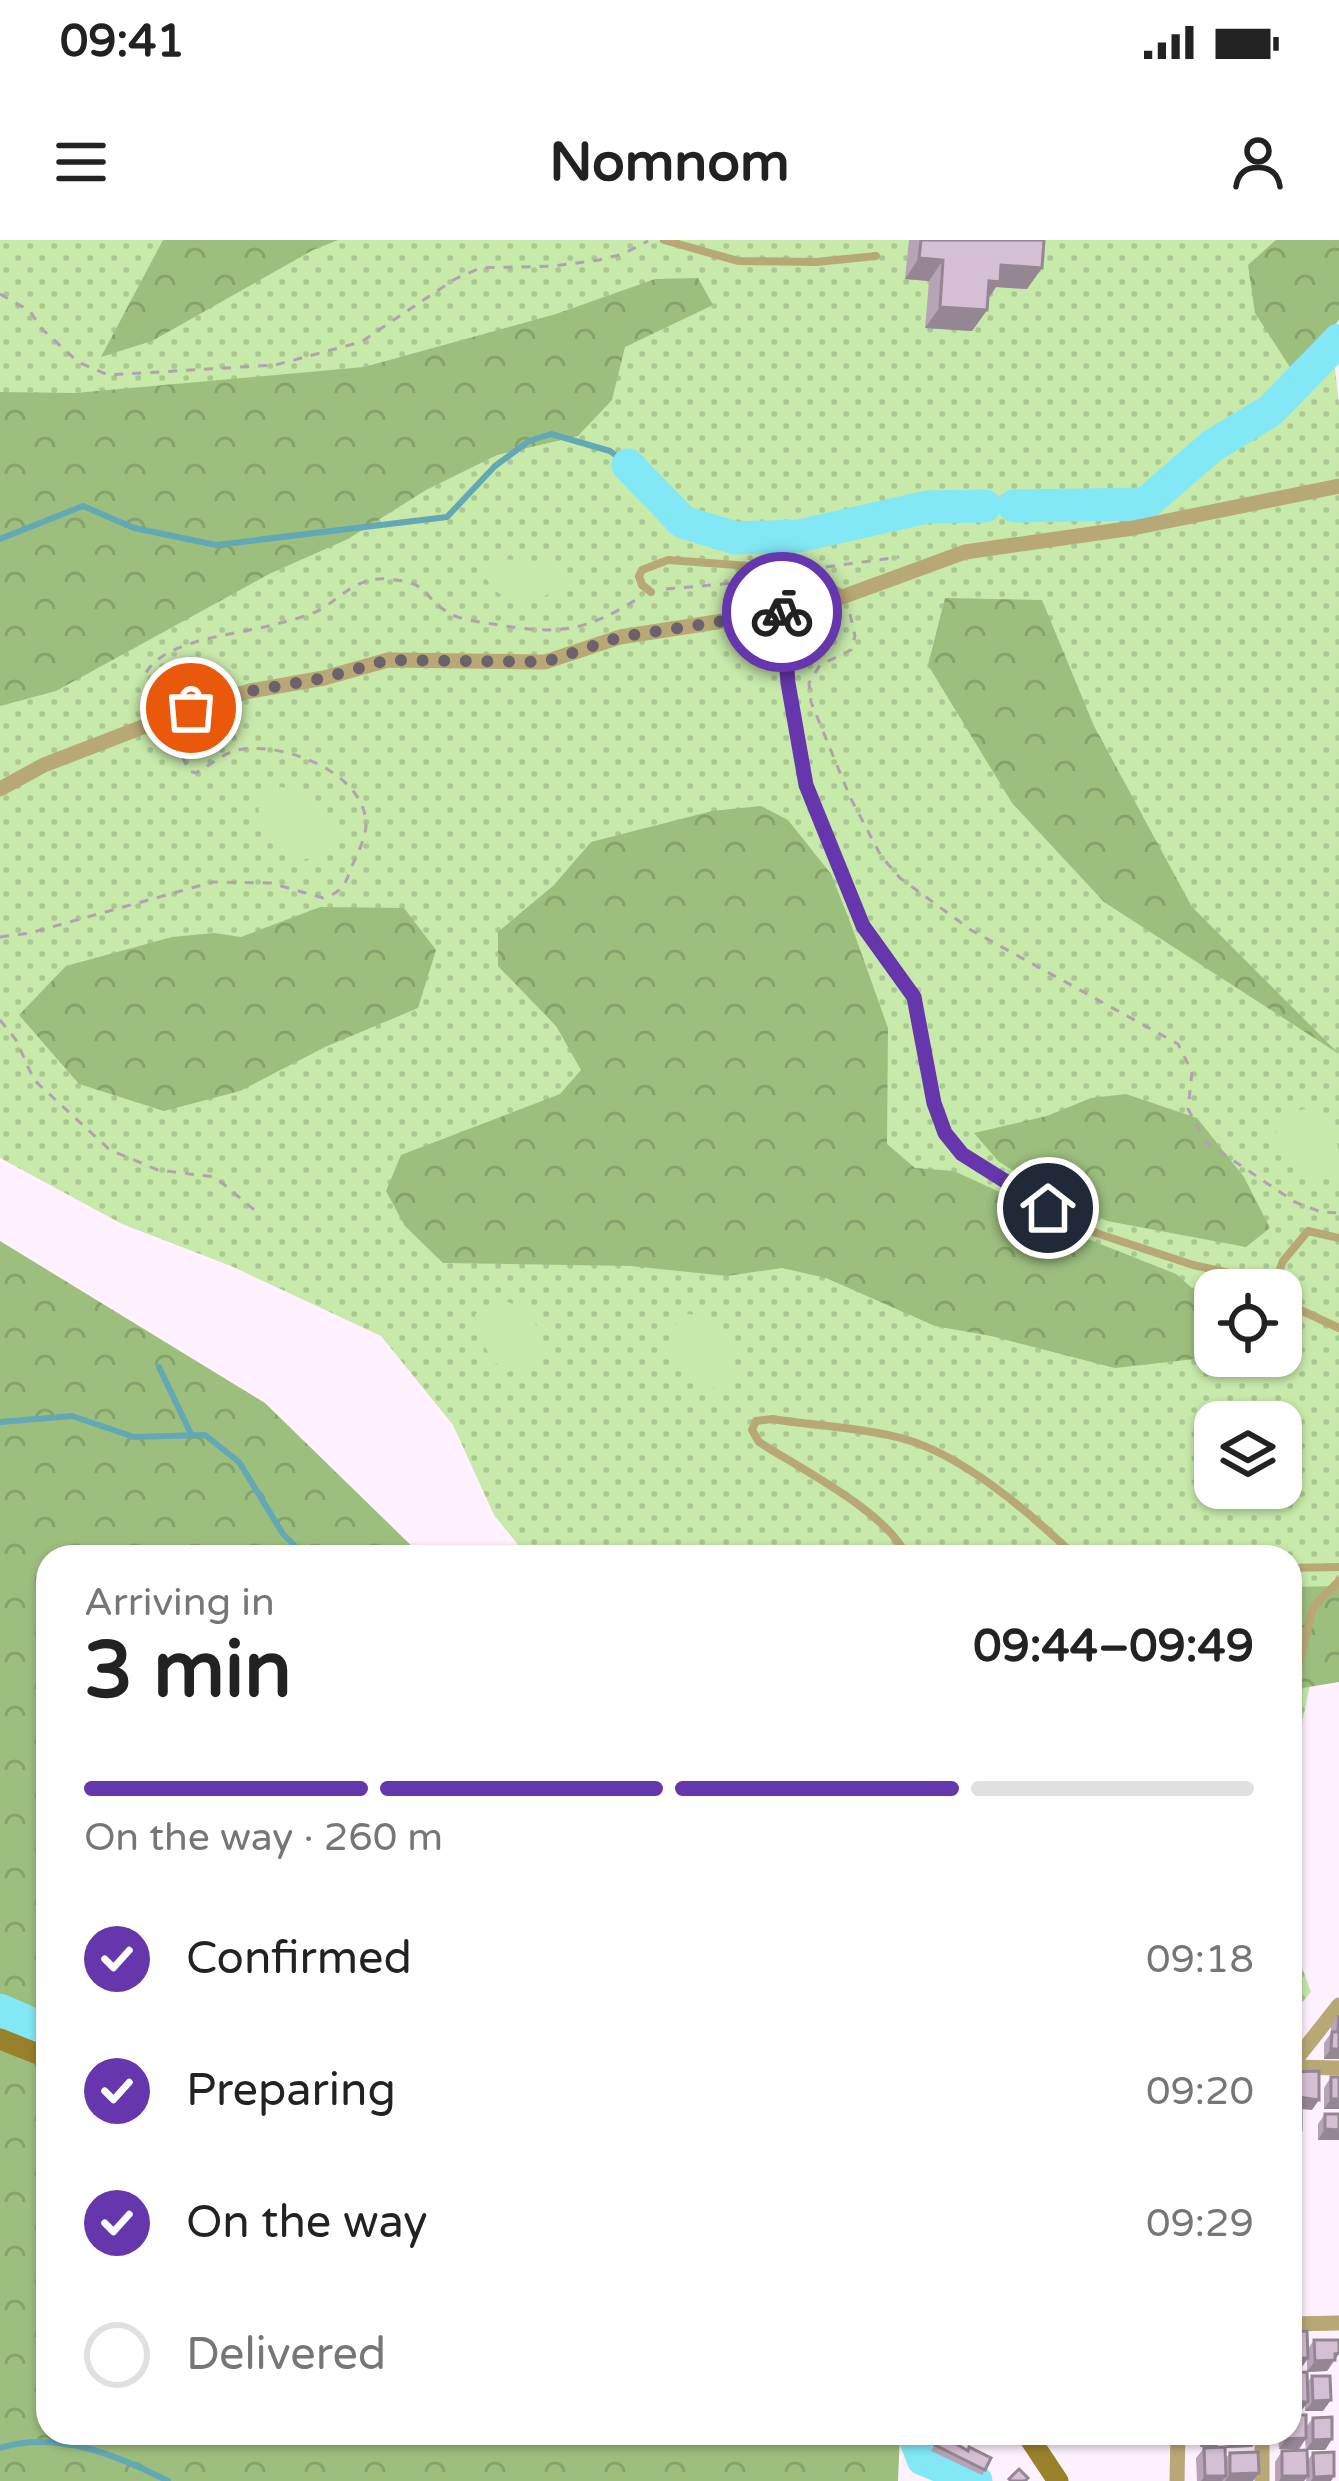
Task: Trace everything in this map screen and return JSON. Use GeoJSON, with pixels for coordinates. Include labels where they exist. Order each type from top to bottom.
{"type":"FeatureCollection","features":[{"type":"Feature","properties":{"kind":"main road"},"geometry":{"type":"LineString","coordinates":[[0,2038],[36,2053]]}},
{"type":"Feature","properties":{"kind":"main road"},"geometry":{"type":"LineString","coordinates":[[1034,2445],[1058,2481]]}},
{"type":"Feature","properties":{"kind":"street"},"geometry":{"type":"LineString","coordinates":[[0,789],[44,765],[250,691],[388,660],[545,662],[620,637],[788,611],[965,552],[1133,528],[1339,486]]}},
{"type":"Feature","properties":{"kind":"street"},"geometry":{"type":"LineString","coordinates":[[1302,2052],[1339,2005]]}},
{"type":"Feature","properties":{"kind":"street"},"geometry":{"type":"LineString","coordinates":[[1302,2067],[1339,2068]]}},
{"type":"Feature","properties":{"kind":"street"},"geometry":{"type":"LineString","coordinates":[[1302,2324],[1339,2324]]}},
{"type":"Feature","properties":{"kind":"street"},"geometry":{"type":"LineString","coordinates":[[1177,2481],[1178,2445]]}},
{"type":"Feature","properties":{"kind":"street"},"geometry":{"type":"LineString","coordinates":[[1262,2445],[1262,2481]]}},
{"type":"Feature","properties":{"kind":"lane"},"geometry":{"type":"LineString","coordinates":[[664,240],[738,260],[816,262],[876,256]]}},
{"type":"Feature","properties":{"kind":"lane"},"geometry":{"type":"LineString","coordinates":[[651,592],[642,585],[642,570],[668,560],[805,572],[844,596]]}},
{"type":"Feature","properties":{"kind":"lane"},"geometry":{"type":"LineString","coordinates":[[788,611],[784,632],[788,683],[806,785],[863,926],[914,997],[934,1103],[945,1133],[976,1164],[1096,1233],[1211,1269]]}},
{"type":"Feature","properties":{"kind":"lane"},"geometry":{"type":"LineString","coordinates":[[1279,1269],[1308,1232],[1339,1238]]}},
{"type":"Feature","properties":{"kind":"lane"},"geometry":{"type":"LineString","coordinates":[[1302,1311],[1339,1328]]}},
{"type":"Feature","properties":{"kind":"lane"},"geometry":{"type":"LineString","coordinates":[[901,1545],[858,1503],[759,1442],[752,1430],[756,1421],[772,1419],[881,1434],[952,1459],[1061,1545]]}},
{"type":"Feature","properties":{"kind":"lane"},"geometry":{"type":"LineString","coordinates":[[1302,1568],[1339,1568]]}},
{"type":"Feature","properties":{"kind":"lane"},"geometry":{"type":"LineString","coordinates":[[1302,1652],[1313,1607],[1339,1582]]}},
{"type":"Feature","properties":{"kind":"path"},"geometry":{"type":"LineString","coordinates":[[0,294],[30,310],[41,328],[78,362],[108,375],[274,365],[346,348],[377,334],[455,279],[480,268],[599,260],[650,240]]}},
{"type":"Feature","properties":{"kind":"path"},"geometry":{"type":"LineString","coordinates":[[805,572],[897,556],[931,562]]}},
{"type":"Feature","properties":{"kind":"path"},"geometry":{"type":"LineString","coordinates":[[0,937],[31,933],[213,882],[271,883],[323,898],[344,887],[366,820],[350,787],[299,754],[278,750],[235,751],[202,770],[189,771],[183,758],[188,710],[183,700],[155,694],[148,683],[146,673],[156,659],[224,633],[260,629],[321,610],[357,582],[404,581],[424,587],[455,616],[550,632],[606,619],[651,592],[765,580]]}},
{"type":"Feature","properties":{"kind":"path"},"geometry":{"type":"LineString","coordinates":[[844,596],[855,636],[850,650],[814,673],[809,683],[811,702],[850,797],[881,856],[946,915],[1178,1045],[1192,1072],[1188,1109],[1207,1143],[1295,1202],[1339,1213]]}},
{"type":"Feature","properties":{"kind":"path"},"geometry":{"type":"LineString","coordinates":[[0,1020],[16,1040],[34,1080],[100,1142],[158,1170],[215,1178],[258,1213]]}},
{"type":"Feature","properties":{"kind":"green space"},"geometry":{"type":"Polygon","coordinates":[[[0,240],[1339,240],[1326,289],[1339,404],[1339,1626],[1316,1656],[1302,1724],[1302,1545],[518,1545],[494,1515],[453,1425],[381,1336],[231,1266],[122,1224],[0,1158],[0,240]]]}},
{"type":"Feature","properties":{"kind":"green space"},"geometry":{"type":"Polygon","coordinates":[[[163,240],[338,240],[152,341],[101,357],[163,240]]]}},
{"type":"Feature","properties":{"kind":"green space"},"geometry":{"type":"Polygon","coordinates":[[[1276,240],[1339,240],[1339,320],[1293,372],[1255,313],[1248,265],[1276,240]]]}},
{"type":"Feature","properties":{"kind":"green space"},"geometry":{"type":"Polygon","coordinates":[[[698,278],[713,305],[625,347],[612,400],[578,436],[497,455],[426,490],[348,539],[269,574],[56,691],[0,706],[0,392],[75,393],[364,367],[556,314],[655,279],[698,278]]]}},
{"type":"Feature","properties":{"kind":"green space"},"geometry":{"type":"Polygon","coordinates":[[[506,559],[554,564],[566,576],[563,586],[529,600],[507,597],[484,573],[506,559]]]}},
{"type":"Feature","properties":{"kind":"green space"},"geometry":{"type":"Polygon","coordinates":[[[945,598],[1042,600],[1094,726],[1192,907],[1339,1054],[1104,902],[1012,803],[928,665],[945,598]]]}},
{"type":"Feature","properties":{"kind":"green space"},"geometry":{"type":"Polygon","coordinates":[[[281,787],[311,798],[329,818],[336,840],[320,854],[289,857],[266,836],[260,821],[263,792],[281,787]]]}},
{"type":"Feature","properties":{"kind":"green space"},"geometry":{"type":"Polygon","coordinates":[[[761,806],[788,820],[831,874],[888,1028],[887,1144],[915,1168],[954,1171],[1065,1230],[1176,1274],[1194,1290],[1194,1359],[1115,1368],[935,1326],[826,1278],[782,1268],[727,1276],[631,1266],[443,1263],[405,1226],[386,1191],[401,1155],[560,1094],[581,1070],[556,1026],[498,966],[498,932],[554,885],[591,842],[712,811],[761,806]]]}},
{"type":"Feature","properties":{"kind":"green space"},"geometry":{"type":"Polygon","coordinates":[[[320,907],[404,908],[436,950],[418,1008],[325,1047],[240,1091],[164,1111],[79,1084],[19,1015],[66,966],[172,937],[214,933],[241,937],[320,907]]]}},
{"type":"Feature","properties":{"kind":"green space"},"geometry":{"type":"Polygon","coordinates":[[[1126,1094],[1197,1118],[1244,1177],[1270,1228],[1246,1247],[1107,1221],[1055,1197],[998,1161],[974,1133],[1047,1116],[1091,1098],[1126,1094]]]}},
{"type":"Feature","properties":{"kind":"green space"},"geometry":{"type":"Polygon","coordinates":[[[1302,1109],[1330,1125],[1337,1142],[1339,1177],[1297,1170],[1282,1157],[1274,1136],[1286,1119],[1302,1109]]]}},
{"type":"Feature","properties":{"kind":"green space"},"geometry":{"type":"Polygon","coordinates":[[[0,1241],[265,1403],[411,1545],[36,1545],[36,2445],[900,2445],[898,2481],[0,2481],[0,1241]]]}},
{"type":"Feature","properties":{"kind":"green space"},"geometry":{"type":"Polygon","coordinates":[[[502,1300],[524,1308],[539,1329],[536,1360],[508,1372],[486,1348],[475,1315],[502,1300]]]}},
{"type":"Feature","properties":{"kind":"green space"},"geometry":{"type":"Polygon","coordinates":[[[683,1314],[705,1315],[733,1348],[734,1374],[719,1390],[694,1380],[673,1361],[669,1339],[683,1314]]]}},
{"type":"Feature","properties":{"kind":"green space"},"geometry":{"type":"Polygon","coordinates":[[[1339,1586],[1339,1682],[1302,1688],[1302,1587],[1339,1586]]]}},
{"type":"Feature","properties":{"kind":"green space"},"geometry":{"type":"Polygon","coordinates":[[[1302,1968],[1311,1992],[1302,2003],[1302,1968]]]}},
{"type":"Feature","properties":{"kind":"building"},"geometry":{"type":"Polygon","coordinates":[[[921,240],[1044,240],[1042,268],[1001,265],[1000,282],[989,281],[987,310],[940,307],[943,260],[919,258],[921,240]]]}},
{"type":"Feature","properties":{"kind":"building"},"geometry":{"type":"Polygon","coordinates":[[[1339,2015],[1339,2049],[1331,2049],[1332,2032],[1338,2032],[1339,2015]]]}},
{"type":"Feature","properties":{"kind":"building"},"geometry":{"type":"Polygon","coordinates":[[[1319,2071],[1319,2100],[1302,2098],[1302,2072],[1319,2071]]]}},
{"type":"Feature","properties":{"kind":"building"},"geometry":{"type":"Polygon","coordinates":[[[1331,2077],[1339,2077],[1339,2099],[1331,2099],[1331,2077]]]}},
{"type":"Feature","properties":{"kind":"building"},"geometry":{"type":"Polygon","coordinates":[[[1325,2114],[1339,2114],[1339,2130],[1325,2129],[1325,2114]]]}},
{"type":"Feature","properties":{"kind":"building"},"geometry":{"type":"Polygon","coordinates":[[[1302,2331],[1307,2331],[1308,2358],[1302,2358],[1302,2331]]]}},
{"type":"Feature","properties":{"kind":"building"},"geometry":{"type":"Polygon","coordinates":[[[1314,2340],[1339,2340],[1335,2360],[1315,2361],[1314,2340]]]}},
{"type":"Feature","properties":{"kind":"building"},"geometry":{"type":"Polygon","coordinates":[[[1302,2372],[1307,2372],[1308,2402],[1302,2402],[1302,2372]]]}},
{"type":"Feature","properties":{"kind":"building"},"geometry":{"type":"Polygon","coordinates":[[[1312,2376],[1330,2376],[1331,2400],[1313,2401],[1312,2376]]]}},
{"type":"Feature","properties":{"kind":"building"},"geometry":{"type":"Polygon","coordinates":[[[1302,2415],[1306,2415],[1306,2438],[1302,2438],[1302,2415]]]}},
{"type":"Feature","properties":{"kind":"building"},"geometry":{"type":"Polygon","coordinates":[[[1332,2417],[1332,2439],[1313,2440],[1313,2418],[1332,2417]]]}},
{"type":"Feature","properties":{"kind":"building"},"geometry":{"type":"Polygon","coordinates":[[[935,2445],[958,2445],[968,2451],[969,2447],[991,2458],[985,2470],[935,2445]]]}},
{"type":"Feature","properties":{"kind":"building"},"geometry":{"type":"Polygon","coordinates":[[[1225,2447],[1226,2476],[1205,2476],[1204,2448],[1225,2447]]]}},
{"type":"Feature","properties":{"kind":"building"},"geometry":{"type":"Polygon","coordinates":[[[1307,2450],[1308,2476],[1282,2476],[1282,2451],[1307,2450]]]}},
{"type":"Feature","properties":{"kind":"building"},"geometry":{"type":"Polygon","coordinates":[[[1258,2452],[1259,2473],[1230,2474],[1230,2453],[1258,2452]]]}},
{"type":"Feature","properties":{"kind":"building"},"geometry":{"type":"Polygon","coordinates":[[[1334,2452],[1334,2476],[1314,2477],[1313,2453],[1334,2452]]]}},
{"type":"Feature","properties":{"kind":"building"},"geometry":{"type":"Polygon","coordinates":[[[1019,2469],[1028,2478],[1011,2481],[1009,2479],[1019,2469]]]}},
{"type":"Feature","properties":{"kind":"waterway"},"geometry":{"type":"LineString","coordinates":[[1014,506],[1145,504],[1212,446],[1270,411],[1339,340]]}},
{"type":"Feature","properties":{"kind":"waterway"},"geometry":{"type":"LineString","coordinates":[[0,539],[83,506],[134,528],[216,545],[447,517],[495,466],[529,441],[551,434],[610,451],[628,465]]}},
{"type":"Feature","properties":{"kind":"waterway"},"geometry":{"type":"LineString","coordinates":[[628,465],[683,522],[735,538],[799,536],[927,507],[985,506]]}},
{"type":"Feature","properties":{"kind":"waterway"},"geometry":{"type":"LineString","coordinates":[[159,1367],[191,1434]]}},
{"type":"Feature","properties":{"kind":"waterway"},"geometry":{"type":"LineString","coordinates":[[0,1422],[72,1416],[134,1437],[205,1435],[239,1462],[294,1545]]}},
{"type":"Feature","properties":{"kind":"waterway"},"geometry":{"type":"LineString","coordinates":[[0,2010],[36,2026]]}},
{"type":"Feature","properties":{"kind":"waterway"},"geometry":{"type":"LineString","coordinates":[[0,2448],[36,2442]]}},
{"type":"Feature","properties":{"kind":"waterway"},"geometry":{"type":"LineString","coordinates":[[70,2445],[107,2454],[168,2481]]}},
{"type":"Feature","properties":{"kind":"waterway"},"geometry":{"type":"LineString","coordinates":[[918,2445],[923,2459],[976,2481]]}},
{"type":"Feature","properties":{"kind":"way so far"},"geometry":{"type":"LineString","coordinates":[[191,708],[388,660],[545,662],[620,637],[782,612]]}},
{"type":"Feature","properties":{"kind":"route"},"geometry":{"type":"LineString","coordinates":[[782,612],[788,611],[784,632],[788,683],[806,785],[863,926],[914,997],[934,1103],[945,1133],[962,1154],[1048,1208]]}}]}
